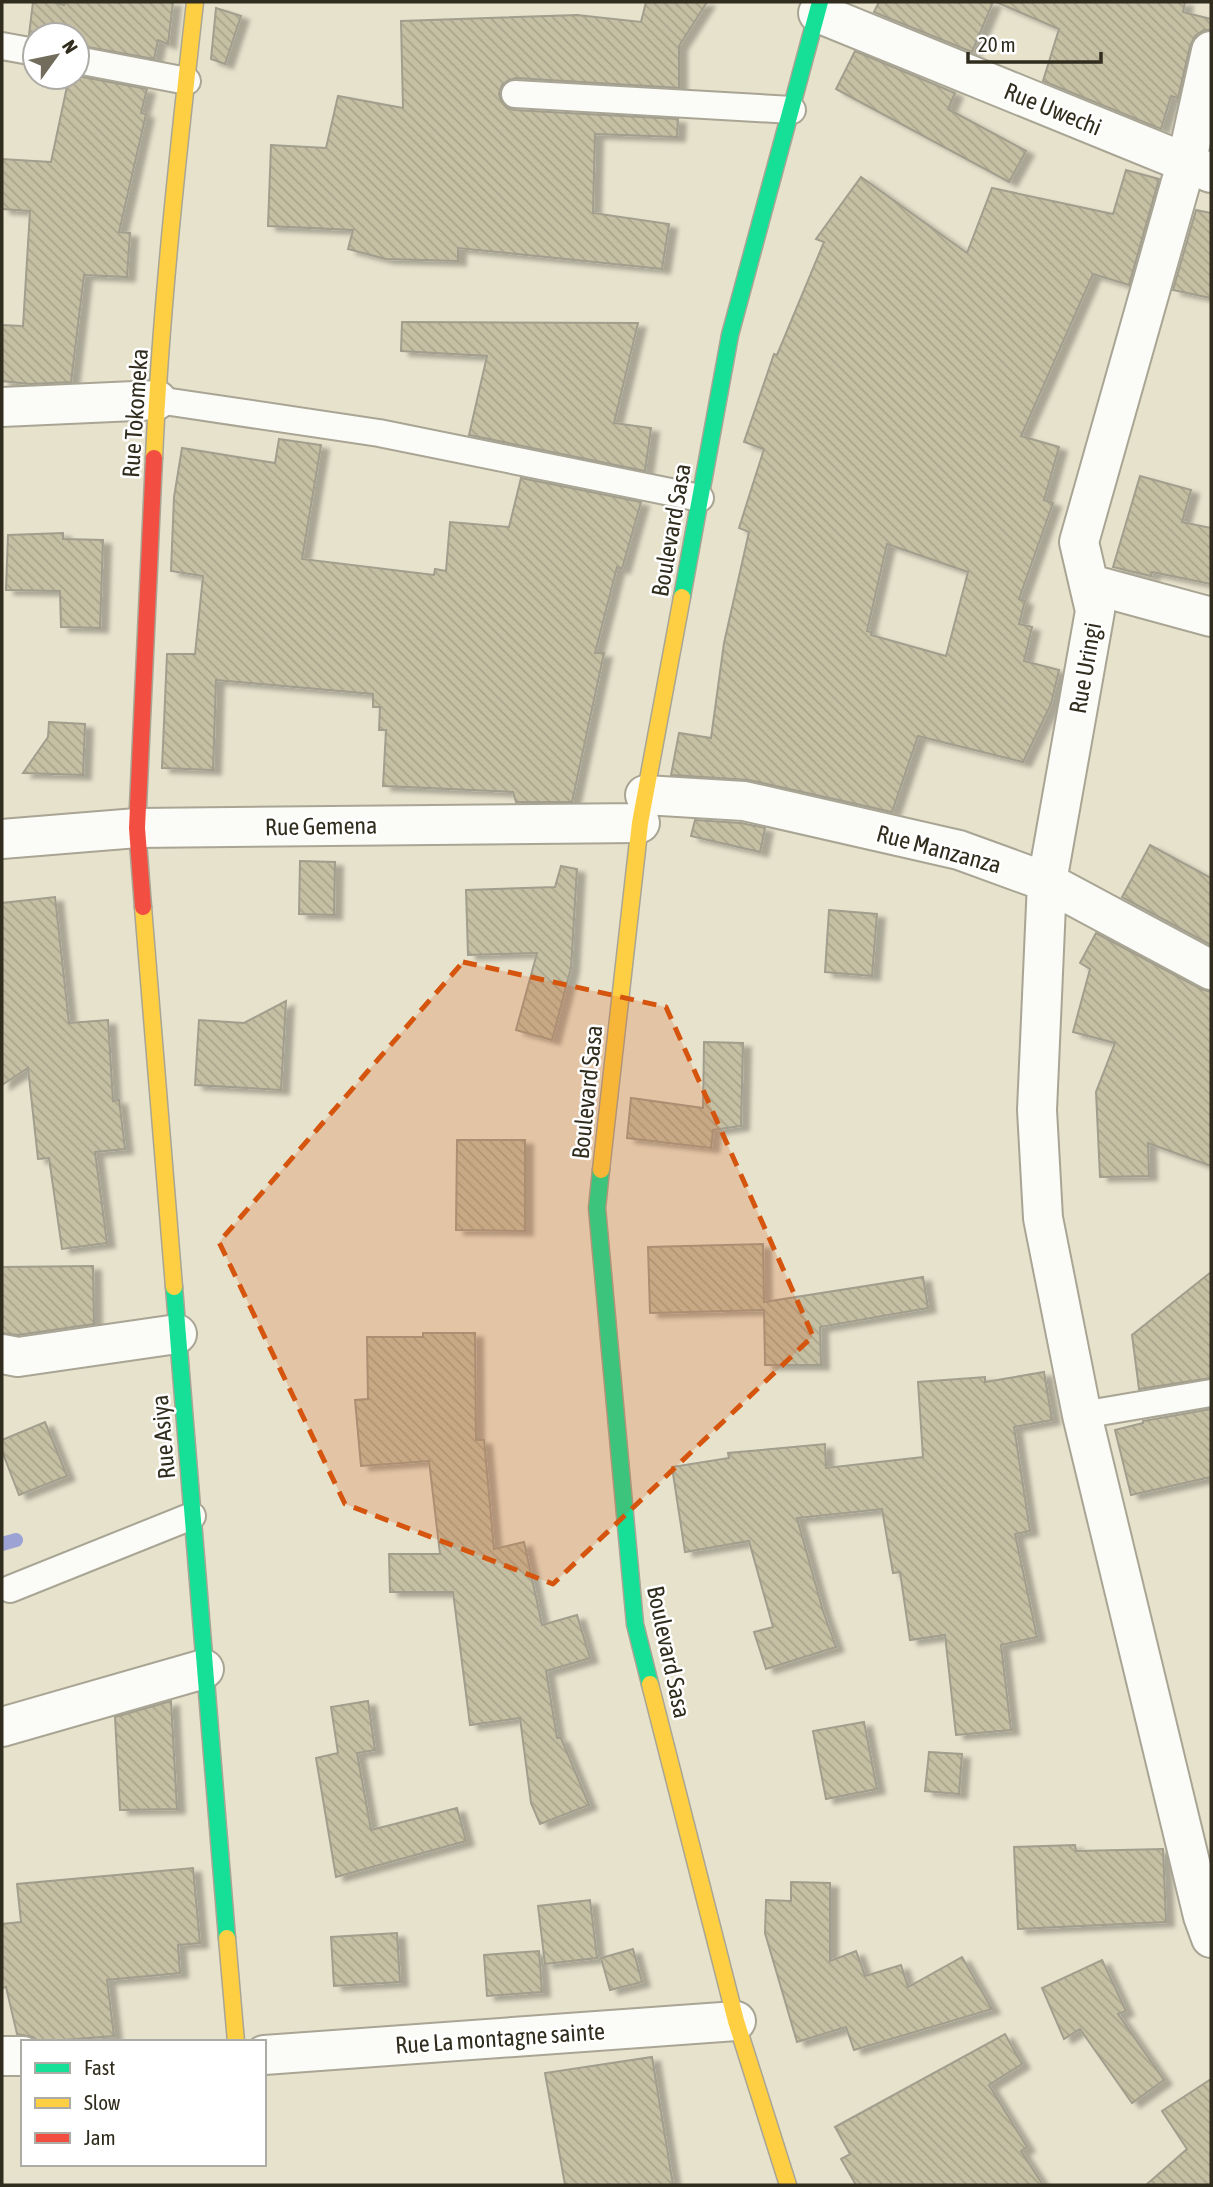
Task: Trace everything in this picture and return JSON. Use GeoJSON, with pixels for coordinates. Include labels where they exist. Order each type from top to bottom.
{"type":"FeatureCollection","features":[{"type":"Feature","properties":{"kind":"street","name":"Rue Tokomeka"},"geometry":{"type":"LineString","coordinates":[[137,828],[157,400],[195,2]]}},
{"type":"Feature","properties":{"kind":"street","name":"Boulevard Sasa"},"geometry":{"type":"LineString","coordinates":[[788,2185],[736,2021],[635,1624],[597,1208],[643,809],[730,335],[819,7]]}},
{"type":"Feature","properties":{"kind":"street","name":"Rue Uwechi"},"geometry":{"type":"LineString","coordinates":[[819,7],[1198,168]]}},
{"type":"Feature","properties":{"kind":"street","name":"Rue Uringi"},"geometry":{"type":"LineString","coordinates":[[1208,1923],[1082,1415],[1043,1218],[1037,1110],[1047,882],[1095,611],[1079,542],[1198,168],[1211,51]]}},
{"type":"Feature","properties":{"kind":"street"},"geometry":{"type":"LineString","coordinates":[[2,407],[157,400]]}},
{"type":"Feature","properties":{"kind":"street"},"geometry":{"type":"LineString","coordinates":[[1090,584],[1211,617]]}},
{"type":"Feature","properties":{"kind":"street","name":"Rue Manzanza"},"geometry":{"type":"LineString","coordinates":[[643,809],[744,801],[960,850],[1047,882],[1211,970]]}},
{"type":"Feature","properties":{"kind":"street","name":"Rue Gemena"},"geometry":{"type":"LineString","coordinates":[[2,839],[137,828],[643,809]]}},
{"type":"Feature","properties":{"kind":"street","name":"Rue Asiya"},"geometry":{"type":"LineString","coordinates":[[137,828],[236,2040]]}},
{"type":"Feature","properties":{"kind":"street"},"geometry":{"type":"LineString","coordinates":[[2,1354],[18,1357],[177,1334]]}},
{"type":"Feature","properties":{"kind":"street"},"geometry":{"type":"LineString","coordinates":[[2,1727],[204,1669]]}},
{"type":"Feature","properties":{"kind":"street","name":"Rue La montagne sainte"},"geometry":{"type":"LineString","coordinates":[[266,2054],[736,2021]]}},
{"type":"Feature","properties":{"kind":"street"},"geometry":{"type":"LineString","coordinates":[[2,2056],[21,2056]]}},
{"type":"Feature","properties":{"kind":"lane"},"geometry":{"type":"LineString","coordinates":[[2,46],[21,49]]}},
{"type":"Feature","properties":{"kind":"lane"},"geometry":{"type":"LineString","coordinates":[[91,63],[187,80]]}},
{"type":"Feature","properties":{"kind":"lane"},"geometry":{"type":"LineString","coordinates":[[515,94],[792,110]]}},
{"type":"Feature","properties":{"kind":"lane"},"geometry":{"type":"LineString","coordinates":[[157,400],[379,433],[700,498]]}},
{"type":"Feature","properties":{"kind":"lane"},"geometry":{"type":"LineString","coordinates":[[1082,1415],[1211,1393]]}},
{"type":"Feature","properties":{"kind":"lane"},"geometry":{"type":"LineString","coordinates":[[10,1589],[192,1516]]}},
{"type":"Feature","properties":{"kind":"highlighted area"},"geometry":{"type":"Polygon","coordinates":[[[463,962],[666,1007],[813,1336],[553,1584],[345,1504],[219,1242],[463,962]]]}},
{"type":"Feature","properties":{"kind":"building"},"geometry":{"type":"Polygon","coordinates":[[[33,2],[64,5],[65,2],[173,2],[168,44],[158,40],[154,59],[91,48],[91,21],[31,21],[33,2]]]}},
{"type":"Feature","properties":{"kind":"building"},"geometry":{"type":"Polygon","coordinates":[[[646,2],[707,2],[679,46],[679,88],[516,78],[502,85],[499,94],[506,107],[514,110],[678,119],[677,137],[595,134],[593,213],[669,224],[662,269],[458,248],[458,261],[386,259],[348,249],[353,230],[268,226],[271,145],[326,148],[338,96],[403,108],[401,21],[577,15],[641,22],[646,2]]]}},
{"type":"Feature","properties":{"kind":"building"},"geometry":{"type":"Polygon","coordinates":[[[879,2],[993,2],[972,52],[874,12],[879,2]]]}},
{"type":"Feature","properties":{"kind":"building"},"geometry":{"type":"Polygon","coordinates":[[[996,2],[1185,2],[1183,12],[1211,19],[1211,30],[1204,30],[1195,36],[1190,46],[1178,98],[1171,96],[1161,129],[1043,81],[1059,29],[996,2]]]}},
{"type":"Feature","properties":{"kind":"building"},"geometry":{"type":"Polygon","coordinates":[[[216,8],[241,16],[225,64],[211,59],[216,8]]]}},
{"type":"Feature","properties":{"kind":"building"},"geometry":{"type":"Polygon","coordinates":[[[855,51],[955,93],[948,109],[1026,151],[1009,182],[836,89],[855,51]]]}},
{"type":"Feature","properties":{"kind":"building"},"geometry":{"type":"Polygon","coordinates":[[[91,79],[147,89],[141,113],[146,114],[119,232],[130,233],[127,277],[84,275],[71,382],[30,384],[2,381],[2,325],[23,326],[30,211],[2,209],[2,159],[51,162],[66,91],[91,91],[91,79]]]}},
{"type":"Feature","properties":{"kind":"building"},"geometry":{"type":"Polygon","coordinates":[[[1126,170],[1159,179],[1129,285],[1093,274],[1021,436],[1059,447],[1044,500],[1053,503],[1019,599],[1025,601],[1019,624],[1032,627],[1024,661],[1059,670],[1051,704],[1023,762],[918,736],[892,812],[749,780],[671,775],[679,733],[711,738],[724,643],[749,532],[739,528],[764,449],[744,442],[774,354],[777,355],[824,242],[816,239],[861,177],[967,253],[992,188],[1113,214],[1126,170]],[[887,544],[867,631],[871,632],[871,635],[946,656],[968,572],[887,544]]]}},
{"type":"Feature","properties":{"kind":"building"},"geometry":{"type":"Polygon","coordinates":[[[1196,210],[1211,213],[1211,298],[1173,290],[1196,210]]]}},
{"type":"Feature","properties":{"kind":"building"},"geometry":{"type":"Polygon","coordinates":[[[402,322],[638,323],[614,423],[651,428],[645,471],[469,435],[487,356],[401,351],[402,322]]]}},
{"type":"Feature","properties":{"kind":"building"},"geometry":{"type":"Polygon","coordinates":[[[279,439],[321,445],[302,559],[434,575],[435,569],[446,571],[450,522],[509,527],[521,478],[641,502],[622,569],[617,567],[595,653],[604,653],[572,802],[516,802],[513,792],[383,786],[386,730],[379,730],[380,707],[373,707],[373,694],[216,680],[213,770],[162,768],[167,654],[195,654],[203,576],[171,571],[174,497],[182,448],[275,463],[279,439]]]}},
{"type":"Feature","properties":{"kind":"building"},"geometry":{"type":"Polygon","coordinates":[[[1140,476],[1191,490],[1182,522],[1211,528],[1211,584],[1152,572],[1151,576],[1113,567],[1140,476]]]}},
{"type":"Feature","properties":{"kind":"building"},"geometry":{"type":"Polygon","coordinates":[[[63,533],[63,539],[103,540],[100,628],[61,627],[60,591],[6,590],[8,535],[63,533]]]}},
{"type":"Feature","properties":{"kind":"building"},"geometry":{"type":"Polygon","coordinates":[[[49,722],[85,724],[83,775],[23,773],[48,737],[49,722]]]}},
{"type":"Feature","properties":{"kind":"building"},"geometry":{"type":"Polygon","coordinates":[[[695,820],[741,823],[765,828],[760,852],[691,836],[695,820]]]}},
{"type":"Feature","properties":{"kind":"building"},"geometry":{"type":"Polygon","coordinates":[[[1150,845],[1211,878],[1211,945],[1122,897],[1150,845]]]}},
{"type":"Feature","properties":{"kind":"building"},"geometry":{"type":"Polygon","coordinates":[[[300,861],[335,862],[334,915],[299,914],[300,861]]]}},
{"type":"Feature","properties":{"kind":"building"},"geometry":{"type":"Polygon","coordinates":[[[561,866],[577,869],[571,968],[552,1040],[516,1030],[537,953],[468,955],[466,890],[555,887],[561,866]]]}},
{"type":"Feature","properties":{"kind":"building"},"geometry":{"type":"Polygon","coordinates":[[[55,897],[69,1023],[108,1020],[113,1101],[119,1100],[125,1149],[95,1152],[107,1243],[62,1249],[49,1158],[38,1159],[28,1068],[2,1085],[2,903],[55,897]]]}},
{"type":"Feature","properties":{"kind":"building"},"geometry":{"type":"Polygon","coordinates":[[[829,910],[877,914],[872,976],[825,972],[829,910]]]}},
{"type":"Feature","properties":{"kind":"building"},"geometry":{"type":"Polygon","coordinates":[[[1096,933],[1211,992],[1211,1166],[1148,1143],[1149,1176],[1100,1177],[1096,1092],[1115,1043],[1073,1032],[1090,969],[1080,963],[1096,933]]]}},
{"type":"Feature","properties":{"kind":"building"},"geometry":{"type":"Polygon","coordinates":[[[286,1001],[281,1090],[195,1085],[199,1020],[244,1023],[286,1001]]]}},
{"type":"Feature","properties":{"kind":"building"},"geometry":{"type":"Polygon","coordinates":[[[704,1042],[743,1043],[741,1126],[713,1130],[711,1148],[627,1138],[631,1098],[703,1108],[704,1042]]]}},
{"type":"Feature","properties":{"kind":"building"},"geometry":{"type":"Polygon","coordinates":[[[457,1140],[525,1140],[525,1231],[456,1230],[457,1140]]]}},
{"type":"Feature","properties":{"kind":"building"},"geometry":{"type":"Polygon","coordinates":[[[763,1244],[764,1302],[923,1277],[928,1308],[820,1327],[821,1365],[765,1365],[764,1310],[650,1313],[648,1247],[763,1244]]]}},
{"type":"Feature","properties":{"kind":"building"},"geometry":{"type":"Polygon","coordinates":[[[93,1266],[94,1324],[18,1335],[2,1333],[2,1267],[93,1266]]]}},
{"type":"Feature","properties":{"kind":"building"},"geometry":{"type":"Polygon","coordinates":[[[1211,1272],[1211,1378],[1139,1389],[1132,1335],[1211,1272]]]}},
{"type":"Feature","properties":{"kind":"building"},"geometry":{"type":"Polygon","coordinates":[[[423,1333],[475,1333],[476,1440],[484,1440],[494,1549],[524,1542],[542,1625],[577,1615],[590,1658],[546,1671],[557,1738],[561,1738],[589,1805],[540,1824],[531,1803],[520,1718],[470,1725],[453,1592],[390,1592],[389,1554],[440,1554],[429,1461],[361,1466],[355,1400],[368,1399],[367,1337],[423,1337],[423,1333]]]}},
{"type":"Feature","properties":{"kind":"building"},"geometry":{"type":"Polygon","coordinates":[[[1044,1372],[1052,1420],[1014,1427],[1030,1531],[1015,1534],[1037,1637],[1001,1645],[1011,1730],[956,1735],[945,1635],[910,1640],[900,1572],[893,1573],[882,1509],[797,1518],[836,1647],[766,1669],[754,1632],[773,1627],[749,1541],[685,1552],[672,1467],[729,1458],[728,1453],[825,1444],[826,1468],[923,1457],[918,1382],[985,1377],[985,1382],[1044,1372]]]}},
{"type":"Feature","properties":{"kind":"building"},"geometry":{"type":"Polygon","coordinates":[[[1211,1409],[1211,1477],[1131,1495],[1115,1430],[1143,1421],[1211,1409]]]}},
{"type":"Feature","properties":{"kind":"building"},"geometry":{"type":"Polygon","coordinates":[[[45,1422],[67,1476],[19,1495],[2,1451],[2,1440],[45,1422]]]}},
{"type":"Feature","properties":{"kind":"building"},"geometry":{"type":"Polygon","coordinates":[[[171,1701],[177,1809],[120,1810],[115,1717],[171,1701]]]}},
{"type":"Feature","properties":{"kind":"building"},"geometry":{"type":"Polygon","coordinates":[[[368,1701],[375,1750],[357,1753],[371,1830],[457,1808],[466,1841],[336,1877],[316,1758],[338,1753],[331,1707],[368,1701]]]}},
{"type":"Feature","properties":{"kind":"building"},"geometry":{"type":"Polygon","coordinates":[[[864,1722],[877,1789],[826,1799],[813,1731],[864,1722]]]}},
{"type":"Feature","properties":{"kind":"building"},"geometry":{"type":"Polygon","coordinates":[[[929,1752],[962,1754],[959,1794],[925,1791],[929,1752]]]}},
{"type":"Feature","properties":{"kind":"building"},"geometry":{"type":"Polygon","coordinates":[[[1075,1845],[1076,1851],[1163,1849],[1166,1922],[1018,1929],[1014,1847],[1075,1845]]]}},
{"type":"Feature","properties":{"kind":"building"},"geometry":{"type":"Polygon","coordinates":[[[193,1868],[200,1943],[178,1945],[180,1973],[107,1980],[114,2036],[37,2040],[17,2034],[6,1987],[2,1988],[2,1924],[21,1922],[17,1884],[193,1868]]]}},
{"type":"Feature","properties":{"kind":"building"},"geometry":{"type":"Polygon","coordinates":[[[791,1882],[830,1883],[830,1961],[856,1951],[865,1976],[901,1965],[908,1987],[962,1957],[992,2009],[854,2050],[846,2027],[797,2042],[765,1933],[766,1900],[791,1901],[791,1882]]]}},
{"type":"Feature","properties":{"kind":"building"},"geometry":{"type":"Polygon","coordinates":[[[590,1900],[597,1958],[545,1964],[538,1906],[590,1900]]]}},
{"type":"Feature","properties":{"kind":"building"},"geometry":{"type":"Polygon","coordinates":[[[397,1933],[400,1982],[334,1986],[331,1937],[397,1933]]]}},
{"type":"Feature","properties":{"kind":"building"},"geometry":{"type":"Polygon","coordinates":[[[633,1949],[642,1982],[610,1990],[601,1958],[633,1949]]]}},
{"type":"Feature","properties":{"kind":"building"},"geometry":{"type":"Polygon","coordinates":[[[539,1951],[542,1992],[487,1996],[484,1955],[539,1951]]]}},
{"type":"Feature","properties":{"kind":"building"},"geometry":{"type":"Polygon","coordinates":[[[1102,1960],[1126,2011],[1118,2014],[1164,2080],[1132,2103],[1080,2029],[1064,2039],[1042,1988],[1102,1960]]]}},
{"type":"Feature","properties":{"kind":"building"},"geometry":{"type":"Polygon","coordinates":[[[1005,2034],[1022,2064],[989,2085],[1027,2147],[1021,2151],[1043,2185],[856,2185],[841,2159],[850,2154],[835,2127],[1005,2034]]]}},
{"type":"Feature","properties":{"kind":"building"},"geometry":{"type":"Polygon","coordinates":[[[652,2057],[673,2185],[565,2185],[545,2073],[652,2057]]]}},
{"type":"Feature","properties":{"kind":"building"},"geometry":{"type":"Polygon","coordinates":[[[1211,2079],[1211,2185],[1146,2185],[1187,2149],[1162,2111],[1211,2079]]]}},
{"type":"Feature","properties":{"kind":"waterway"},"geometry":{"type":"LineString","coordinates":[[2,1544],[16,1540]]}},
{"type":"Feature","properties":{"kind":"traffic: fast"},"geometry":{"type":"LineString","coordinates":[[682,597],[730,335],[820,2]]}},
{"type":"Feature","properties":{"kind":"traffic: fast"},"geometry":{"type":"LineString","coordinates":[[601,1170],[597,1208],[635,1624],[650,1684]]}},
{"type":"Feature","properties":{"kind":"traffic: fast"},"geometry":{"type":"LineString","coordinates":[[174,1287],[227,1938]]}},
{"type":"Feature","properties":{"kind":"traffic: slow"},"geometry":{"type":"LineString","coordinates":[[154,458],[176,173],[195,2]]}},
{"type":"Feature","properties":{"kind":"traffic: slow"},"geometry":{"type":"LineString","coordinates":[[601,1170],[640,823],[682,597]]}},
{"type":"Feature","properties":{"kind":"traffic: slow"},"geometry":{"type":"LineString","coordinates":[[143,907],[174,1287]]}},
{"type":"Feature","properties":{"kind":"traffic: slow"},"geometry":{"type":"LineString","coordinates":[[650,1684],[736,2021],[788,2185]]}},
{"type":"Feature","properties":{"kind":"traffic: slow"},"geometry":{"type":"LineString","coordinates":[[227,1938],[236,2040]]}},
{"type":"Feature","properties":{"kind":"traffic: jam"},"geometry":{"type":"LineString","coordinates":[[143,907],[137,828],[154,458]]}}]}
